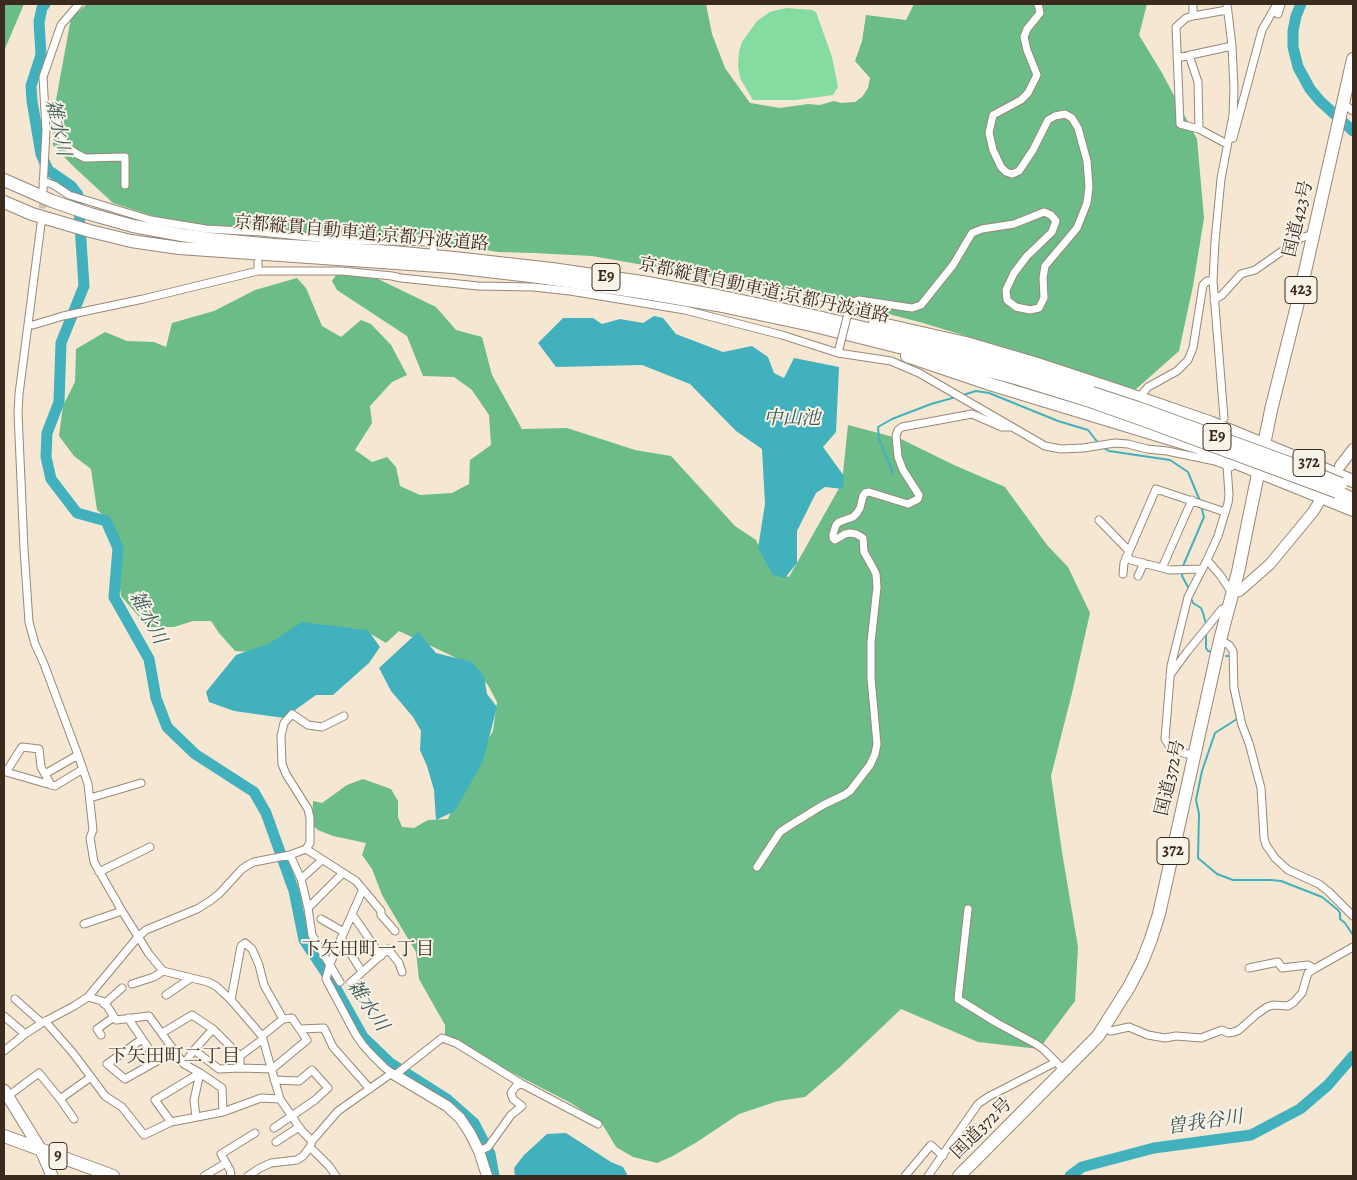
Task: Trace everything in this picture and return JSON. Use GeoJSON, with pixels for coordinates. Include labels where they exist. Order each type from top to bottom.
{"type":"FeatureCollection","features":[{"type":"Feature","properties":{"kind":"highway","name":"国道423号"},"geometry":{"type":"LineString","coordinates":[[1265,444],[1271,410],[1313,237],[1335,135],[1346,107],[1353,59]]}},
{"type":"Feature","properties":{"kind":"highway","name":"京都縦貫自動車道;京都丹波道路"},"geometry":{"type":"LineString","coordinates":[[4,180],[52,201],[110,220],[155,231],[210,239],[393,252],[552,269],[642,282],[718,296],[922,342],[1022,371],[1091,397]]}},
{"type":"Feature","properties":{"kind":"highway","name":"京都縦貫自動車道;京都丹波道路"},"geometry":{"type":"LineString","coordinates":[[4,202],[47,222],[131,241],[179,248],[409,263],[539,277],[640,292],[751,312],[854,335],[1019,380],[1138,408],[1291,464],[1338,485],[1353,489]]}},
{"type":"Feature","properties":{"kind":"highway"},"geometry":{"type":"LineString","coordinates":[[751,312],[876,346],[993,385],[1197,447],[1258,471]]}},
{"type":"Feature","properties":{"kind":"highway"},"geometry":{"type":"LineString","coordinates":[[831,320],[882,324],[966,343],[1034,363],[1164,406],[1265,444]]}},
{"type":"Feature","properties":{"kind":"highway","name":"国道372号"},"geometry":{"type":"LineString","coordinates":[[960,1176],[1061,1066],[1092,1044],[1104,1029],[1138,970],[1152,939],[1265,444]]}},
{"type":"Feature","properties":{"kind":"highway","name":"372"},"geometry":{"type":"LineString","coordinates":[[1265,444],[1338,485]]}},
{"type":"Feature","properties":{"kind":"highway","name":"372"},"geometry":{"type":"LineString","coordinates":[[1258,471],[1353,510]]}},
{"type":"Feature","properties":{"kind":"highway","name":"京都縦貫自動車道;京都丹波道路"},"geometry":{"type":"LineString","coordinates":[[1338,485],[1353,499]]}},
{"type":"Feature","properties":{"kind":"highway","name":"9"},"geometry":{"type":"LineString","coordinates":[[4,1136],[113,1176]]}},
{"type":"Feature","properties":{"kind":"main road"},"geometry":{"type":"LineString","coordinates":[[1340,466],[1353,450]]}},
{"type":"Feature","properties":{"kind":"main road"},"geometry":{"type":"LineString","coordinates":[[1232,593],[1244,588],[1270,564],[1318,504]]}},
{"type":"Feature","properties":{"kind":"main road"},"geometry":{"type":"LineString","coordinates":[[394,1074],[447,1106],[460,1118],[479,1151],[487,1176]]}},
{"type":"Feature","properties":{"kind":"main road"},"geometry":{"type":"LineString","coordinates":[[6,1093],[41,1150],[52,1176]]}},
{"type":"Feature","properties":{"kind":"street"},"geometry":{"type":"LineString","coordinates":[[43,190],[45,108],[43,77],[60,24],[79,4]]}},
{"type":"Feature","properties":{"kind":"street"},"geometry":{"type":"LineString","coordinates":[[838,351],[852,302],[859,300],[912,308],[921,305],[953,265],[972,233],[982,229],[1014,224],[1044,212],[1051,214],[1056,221],[1052,232],[1027,256],[1014,273],[1006,290],[1007,300],[1016,307],[1030,310],[1039,308],[1044,298],[1043,278],[1045,266],[1077,228],[1084,215],[1089,187],[1087,161],[1078,128],[1072,118],[1065,114],[1048,120],[1020,171],[1012,174],[1006,172],[1001,167],[993,150],[989,133],[993,115],[1021,100],[1028,93],[1037,75],[1026,50],[1024,38],[1027,29],[1040,13],[1038,4]]}},
{"type":"Feature","properties":{"kind":"street"},"geometry":{"type":"LineString","coordinates":[[1193,4],[1193,16]]}},
{"type":"Feature","properties":{"kind":"street"},"geometry":{"type":"LineString","coordinates":[[1224,418],[1213,281],[1221,179],[1227,144],[1233,115],[1232,46],[1227,7],[1186,18],[1176,27],[1180,124],[1199,129],[1227,144],[1232,143],[1262,30],[1277,4]]}},
{"type":"Feature","properties":{"kind":"street"},"geometry":{"type":"LineString","coordinates":[[1278,14],[1281,4]]}},
{"type":"Feature","properties":{"kind":"street"},"geometry":{"type":"LineString","coordinates":[[1177,58],[1232,46]]}},
{"type":"Feature","properties":{"kind":"street"},"geometry":{"type":"LineString","coordinates":[[1189,55],[1198,82],[1199,129]]}},
{"type":"Feature","properties":{"kind":"street"},"geometry":{"type":"LineString","coordinates":[[45,108],[52,109],[64,143],[76,154],[85,158],[125,157],[125,185]]}},
{"type":"Feature","properties":{"kind":"street"},"geometry":{"type":"LineString","coordinates":[[43,181],[54,185],[69,196],[151,220],[260,236],[434,242],[433,250]]}},
{"type":"Feature","properties":{"kind":"street"},"geometry":{"type":"LineString","coordinates":[[47,222],[28,325],[18,414],[29,622],[35,644],[88,784],[93,830],[90,838],[94,862],[138,937],[149,954],[164,971],[208,982],[216,986],[232,1000],[262,1038],[280,1099],[336,1176]]}},
{"type":"Feature","properties":{"kind":"street"},"geometry":{"type":"LineString","coordinates":[[1214,300],[1222,295],[1241,274],[1256,270],[1301,238],[1313,237]]}},
{"type":"Feature","properties":{"kind":"street"},"geometry":{"type":"LineString","coordinates":[[258,262],[258,271]]}},
{"type":"Feature","properties":{"kind":"street"},"geometry":{"type":"LineString","coordinates":[[28,325],[258,271],[342,271],[392,276],[431,283],[533,287],[570,291],[685,310],[838,351],[891,361],[919,373],[1045,446],[1061,449],[1083,448],[1129,441],[1147,449],[1205,459],[1242,472],[1258,471]]}},
{"type":"Feature","properties":{"kind":"street"},"geometry":{"type":"LineString","coordinates":[[431,272],[431,283]]}},
{"type":"Feature","properties":{"kind":"street"},"geometry":{"type":"LineString","coordinates":[[1142,394],[1148,387],[1177,371],[1188,360],[1193,348],[1203,285],[1207,281],[1213,281]]}},
{"type":"Feature","properties":{"kind":"street"},"geometry":{"type":"LineString","coordinates":[[757,868],[780,832],[823,805],[850,791],[870,765],[875,754],[877,744],[870,678],[871,642],[877,587],[876,574],[864,552],[863,538],[850,533],[835,540],[833,534],[836,525],[857,514],[865,493],[869,492],[908,504],[918,499],[919,495],[898,457],[896,436],[902,427],[972,414],[1002,428],[1011,427]]}},
{"type":"Feature","properties":{"kind":"street"},"geometry":{"type":"LineString","coordinates":[[1194,756],[1172,750],[1165,739],[1170,676],[1188,597],[1218,536],[1225,512],[1229,495],[1227,466]]}},
{"type":"Feature","properties":{"kind":"street"},"geometry":{"type":"LineString","coordinates":[[1123,574],[1124,563],[1156,489],[1225,512]]}},
{"type":"Feature","properties":{"kind":"street"},"geometry":{"type":"LineString","coordinates":[[1162,568],[1197,502]]}},
{"type":"Feature","properties":{"kind":"street"},"geometry":{"type":"LineString","coordinates":[[1099,520],[1128,554],[1144,563],[1170,570],[1202,569]]}},
{"type":"Feature","properties":{"kind":"street"},"geometry":{"type":"LineString","coordinates":[[1207,560],[1232,593]]}},
{"type":"Feature","properties":{"kind":"street"},"geometry":{"type":"LineString","coordinates":[[1138,576],[1144,563]]}},
{"type":"Feature","properties":{"kind":"street"},"geometry":{"type":"LineString","coordinates":[[1170,676],[1222,609],[1229,608]]}},
{"type":"Feature","properties":{"kind":"street"},"geometry":{"type":"LineString","coordinates":[[1220,640],[1229,645],[1233,652],[1234,688],[1242,725],[1261,788],[1266,845],[1275,858],[1288,870],[1317,882],[1353,916]]}},
{"type":"Feature","properties":{"kind":"street"},"geometry":{"type":"LineString","coordinates":[[4,1051],[43,1022],[88,997],[146,930],[197,909],[210,901],[248,865],[254,862],[290,855],[306,848],[310,844],[310,818],[308,809],[286,774],[282,764],[281,736],[284,723],[292,714],[308,725],[322,727],[344,716]]}},
{"type":"Feature","properties":{"kind":"street"},"geometry":{"type":"LineString","coordinates":[[51,785],[41,766],[39,750],[22,747],[6,772],[51,785],[55,786],[83,770]]}},
{"type":"Feature","properties":{"kind":"street"},"geometry":{"type":"LineString","coordinates":[[45,774],[78,755]]}},
{"type":"Feature","properties":{"kind":"street"},"geometry":{"type":"LineString","coordinates":[[90,798],[141,783]]}},
{"type":"Feature","properties":{"kind":"street"},"geometry":{"type":"LineString","coordinates":[[99,872],[150,846]]}},
{"type":"Feature","properties":{"kind":"street"},"geometry":{"type":"LineString","coordinates":[[306,848],[356,881],[395,931]]}},
{"type":"Feature","properties":{"kind":"street"},"geometry":{"type":"LineString","coordinates":[[290,855],[301,879],[312,935],[340,982]]}},
{"type":"Feature","properties":{"kind":"street"},"geometry":{"type":"LineString","coordinates":[[301,879],[322,860]]}},
{"type":"Feature","properties":{"kind":"street"},"geometry":{"type":"LineString","coordinates":[[308,908],[343,873]]}},
{"type":"Feature","properties":{"kind":"street"},"geometry":{"type":"LineString","coordinates":[[363,889],[330,964],[326,979],[356,1035],[367,1050],[394,1074]]}},
{"type":"Feature","properties":{"kind":"street"},"geometry":{"type":"LineString","coordinates":[[928,1176],[982,1100],[1061,1066],[1036,1044],[998,1024],[958,999],[968,908]]}},
{"type":"Feature","properties":{"kind":"street"},"geometry":{"type":"LineString","coordinates":[[84,924],[122,911]]}},
{"type":"Feature","properties":{"kind":"street"},"geometry":{"type":"LineString","coordinates":[[352,914],[381,956]]}},
{"type":"Feature","properties":{"kind":"street"},"geometry":{"type":"LineString","coordinates":[[320,919],[343,935],[362,972]]}},
{"type":"Feature","properties":{"kind":"street"},"geometry":{"type":"LineString","coordinates":[[232,1000],[242,946],[245,943],[252,950],[259,965],[264,985],[283,1019]]}},
{"type":"Feature","properties":{"kind":"street"},"geometry":{"type":"LineString","coordinates":[[1104,1029],[1110,1031],[1129,1027],[1165,1038],[1176,1036],[1200,1038],[1222,1030],[1228,1033],[1234,1032],[1239,1030],[1266,1007],[1273,1005],[1288,1006],[1294,1002],[1304,989],[1308,973],[1352,948]]}},
{"type":"Feature","properties":{"kind":"street"},"geometry":{"type":"LineString","coordinates":[[350,983],[388,949],[399,963],[402,972]]}},
{"type":"Feature","properties":{"kind":"street"},"geometry":{"type":"LineString","coordinates":[[1249,968],[1278,962],[1282,968],[1308,965],[1314,969]]}},
{"type":"Feature","properties":{"kind":"street"},"geometry":{"type":"LineString","coordinates":[[132,984],[154,978],[164,971]]}},
{"type":"Feature","properties":{"kind":"street"},"geometry":{"type":"LineString","coordinates":[[166,995],[191,978]]}},
{"type":"Feature","properties":{"kind":"street"},"geometry":{"type":"LineString","coordinates":[[104,1004],[122,988]]}},
{"type":"Feature","properties":{"kind":"street"},"geometry":{"type":"LineString","coordinates":[[88,997],[107,1006],[116,1020],[149,1016],[184,1064],[200,1072],[222,1088],[223,1112]]}},
{"type":"Feature","properties":{"kind":"street"},"geometry":{"type":"LineString","coordinates":[[15,999],[43,1022],[73,1053],[105,1096],[122,1107],[144,1135],[170,1122],[223,1112],[261,1098],[280,1099]]}},
{"type":"Feature","properties":{"kind":"street"},"geometry":{"type":"LineString","coordinates":[[162,1033],[192,1015],[213,1029],[240,1056],[240,1068]]}},
{"type":"Feature","properties":{"kind":"street"},"geometry":{"type":"LineString","coordinates":[[4,1016],[25,1034]]}},
{"type":"Feature","properties":{"kind":"street"},"geometry":{"type":"LineString","coordinates":[[101,1035],[98,1029],[114,1017]]}},
{"type":"Feature","properties":{"kind":"street"},"geometry":{"type":"LineString","coordinates":[[128,1018],[157,1061]]}},
{"type":"Feature","properties":{"kind":"street"},"geometry":{"type":"LineString","coordinates":[[194,1050],[219,1069],[272,1068],[307,1040],[292,1018],[283,1019],[240,1056]]}},
{"type":"Feature","properties":{"kind":"street"},"geometry":{"type":"LineString","coordinates":[[300,1029],[324,1028],[333,1046],[370,1089]]}},
{"type":"Feature","properties":{"kind":"street"},"geometry":{"type":"LineString","coordinates":[[184,1064],[213,1029]]}},
{"type":"Feature","properties":{"kind":"street"},"geometry":{"type":"LineString","coordinates":[[248,1176],[271,1163],[297,1160],[304,1156],[311,1144],[338,1111],[394,1074],[442,1038],[456,1043],[522,1084],[598,1124]]}},
{"type":"Feature","properties":{"kind":"street"},"geometry":{"type":"LineString","coordinates":[[142,1039],[108,1064],[125,1079],[175,1051]]}},
{"type":"Feature","properties":{"kind":"street"},"geometry":{"type":"LineString","coordinates":[[274,1080],[299,1080],[312,1070],[328,1088],[315,1100],[274,1128]]}},
{"type":"Feature","properties":{"kind":"street"},"geometry":{"type":"LineString","coordinates":[[170,1122],[155,1100],[200,1072]]}},
{"type":"Feature","properties":{"kind":"street"},"geometry":{"type":"LineString","coordinates":[[196,1117],[194,1100],[200,1072]]}},
{"type":"Feature","properties":{"kind":"street"},"geometry":{"type":"LineString","coordinates":[[6,1093],[39,1073],[74,1120]]}},
{"type":"Feature","properties":{"kind":"street"},"geometry":{"type":"LineString","coordinates":[[60,1099],[91,1077]]}},
{"type":"Feature","properties":{"kind":"street"},"geometry":{"type":"LineString","coordinates":[[479,1151],[488,1147],[511,1115],[522,1106],[513,1099],[511,1093],[516,1086],[522,1084]]}},
{"type":"Feature","properties":{"kind":"street"},"geometry":{"type":"LineString","coordinates":[[276,1142],[299,1126]]}},
{"type":"Feature","properties":{"kind":"street"},"geometry":{"type":"LineString","coordinates":[[231,1176],[230,1170],[221,1154],[256,1133]]}},
{"type":"Feature","properties":{"kind":"street"},"geometry":{"type":"LineString","coordinates":[[905,1176],[931,1145],[943,1156]]}},
{"type":"Feature","properties":{"kind":"street"},"geometry":{"type":"LineString","coordinates":[[204,1176],[226,1164]]}},
{"type":"Feature","properties":{"kind":"green space"},"geometry":{"type":"Polygon","coordinates":[[[4,4],[24,4],[4,51],[4,4]]]}},
{"type":"Feature","properties":{"kind":"green space"},"geometry":{"type":"Polygon","coordinates":[[[87,4],[706,4],[712,34],[725,68],[750,103],[780,108],[808,104],[820,105],[834,101],[841,103],[855,102],[862,97],[868,88],[870,78],[855,61],[862,41],[866,15],[906,20],[914,4],[1147,4],[1139,35],[1162,73],[1197,139],[1204,218],[1193,286],[1179,351],[1135,390],[1046,360],[923,323],[816,295],[592,256],[498,252],[424,240],[223,229],[153,216],[113,203],[53,145],[56,100],[71,18],[87,4]]]}},
{"type":"Feature","properties":{"kind":"green space"},"geometry":{"type":"Polygon","coordinates":[[[787,8],[816,12],[832,57],[838,87],[833,95],[796,100],[753,100],[740,78],[738,66],[742,42],[757,21],[770,12],[787,8]]]}},
{"type":"Feature","properties":{"kind":"green space"},"geometry":{"type":"Polygon","coordinates":[[[336,275],[372,276],[436,307],[456,330],[482,337],[492,375],[522,429],[567,428],[635,450],[671,456],[735,526],[756,540],[771,571],[789,577],[842,483],[848,425],[901,439],[1005,487],[1047,545],[1068,567],[1090,613],[1051,776],[1078,947],[1075,1001],[1039,1049],[978,1042],[901,1009],[840,1067],[805,1097],[778,1101],[739,1114],[697,1142],[657,1163],[633,1157],[616,1147],[601,1122],[569,1102],[499,1066],[445,1035],[445,1025],[419,979],[416,952],[382,895],[372,869],[362,855],[366,843],[333,836],[318,830],[312,825],[313,801],[322,803],[347,785],[363,779],[391,789],[398,801],[398,817],[402,827],[414,828],[428,820],[448,819],[460,789],[493,731],[497,702],[488,685],[470,665],[399,631],[386,643],[371,634],[354,628],[338,630],[320,624],[250,652],[235,651],[211,621],[193,621],[174,627],[148,627],[121,596],[119,580],[122,553],[113,524],[97,510],[91,469],[74,456],[59,436],[63,406],[75,382],[76,349],[105,332],[127,341],[154,342],[166,347],[172,323],[214,311],[255,290],[297,278],[306,288],[322,326],[341,337],[361,320],[371,324],[391,345],[407,375],[392,382],[370,406],[372,423],[355,450],[372,462],[387,457],[396,467],[400,486],[420,495],[452,493],[469,484],[470,460],[491,445],[489,415],[472,390],[454,377],[423,376],[407,336],[337,290],[332,281],[336,275]]]}},
{"type":"Feature","properties":{"kind":"water","name":"中山池"},"geometry":{"type":"Polygon","coordinates":[[[654,316],[663,318],[676,334],[723,352],[752,346],[768,357],[774,373],[784,378],[794,358],[839,367],[836,432],[823,447],[844,476],[843,489],[825,487],[816,493],[797,531],[797,563],[785,578],[773,575],[758,548],[765,504],[762,449],[736,431],[690,384],[642,365],[556,367],[538,343],[563,318],[593,318],[602,324],[620,319],[643,323],[654,316]]]}},
{"type":"Feature","properties":{"kind":"water"},"geometry":{"type":"Polygon","coordinates":[[[302,622],[368,630],[380,647],[369,663],[333,695],[316,695],[284,718],[234,711],[209,702],[206,692],[236,655],[270,643],[302,622]]]}},
{"type":"Feature","properties":{"kind":"water"},"geometry":{"type":"Polygon","coordinates":[[[418,632],[436,653],[472,662],[484,676],[487,694],[497,707],[483,761],[455,811],[436,820],[434,790],[420,750],[421,731],[413,717],[391,691],[379,668],[418,632]]]}},
{"type":"Feature","properties":{"kind":"water"},"geometry":{"type":"Polygon","coordinates":[[[566,1133],[611,1162],[623,1167],[628,1176],[515,1176],[514,1168],[524,1155],[547,1134],[566,1133]]]}},
{"type":"Feature","properties":{"kind":"waterway","name":"雑水川"},"geometry":{"type":"LineString","coordinates":[[45,4],[42,8],[39,22],[41,55],[31,86],[32,101],[41,154],[48,170],[71,186],[78,195],[84,286],[61,343],[59,402],[47,433],[46,457],[51,479],[77,513],[106,521],[118,548],[114,597],[149,659],[156,698],[167,727],[195,754],[254,792],[266,813],[294,891],[304,940],[334,985],[363,1037],[390,1063],[448,1100],[474,1123],[490,1154],[494,1176]]}},
{"type":"Feature","properties":{"kind":"waterway","name":"曽我谷川"},"geometry":{"type":"LineString","coordinates":[[1301,4],[1293,31],[1293,47],[1298,67],[1310,89],[1320,101],[1353,131]]}},
{"type":"Feature","properties":{"kind":"waterway"},"geometry":{"type":"LineString","coordinates":[[963,395],[976,391],[989,393],[1058,421],[1088,430],[1099,444]]}},
{"type":"Feature","properties":{"kind":"waterway"},"geometry":{"type":"LineString","coordinates":[[893,473],[879,439],[878,427],[892,419],[931,404],[956,397]]}},
{"type":"Feature","properties":{"kind":"waterway"},"geometry":{"type":"LineString","coordinates":[[1102,447],[1109,451],[1170,460],[1188,472],[1200,501]]}},
{"type":"Feature","properties":{"kind":"waterway"},"geometry":{"type":"LineString","coordinates":[[1183,566],[1204,517],[1201,506]]}},
{"type":"Feature","properties":{"kind":"waterway"},"geometry":{"type":"LineString","coordinates":[[1183,571],[1182,576],[1188,587]]}},
{"type":"Feature","properties":{"kind":"waterway"},"geometry":{"type":"LineString","coordinates":[[1191,598],[1193,603],[1201,608],[1206,624]]}},
{"type":"Feature","properties":{"kind":"waterway"},"geometry":{"type":"LineString","coordinates":[[1206,633],[1206,648],[1212,652]]}},
{"type":"Feature","properties":{"kind":"waterway"},"geometry":{"type":"LineString","coordinates":[[1226,656],[1230,656],[1231,690],[1237,719],[1215,733],[1202,771],[1196,800],[1199,814],[1198,858],[1217,874],[1233,880],[1281,881],[1322,897],[1338,910],[1340,919],[1353,935]]}},
{"type":"Feature","properties":{"kind":"waterway","name":"曽我谷川"},"geometry":{"type":"LineString","coordinates":[[1070,1176],[1082,1167],[1154,1148],[1251,1135],[1300,1109],[1328,1085],[1353,1056]]}},
{"type":"Feature","properties":{"kind":"tunnel"},"geometry":{"type":"LineString","coordinates":[[42,219],[43,194]]}},
{"type":"Feature","properties":{"kind":"district","name":"下矢田町一丁目"},"geometry":{"type":"Point","coordinates":[368,950]}},
{"type":"Feature","properties":{"kind":"district","name":"下矢田町二丁目"},"geometry":{"type":"Point","coordinates":[174,1057]}}]}
